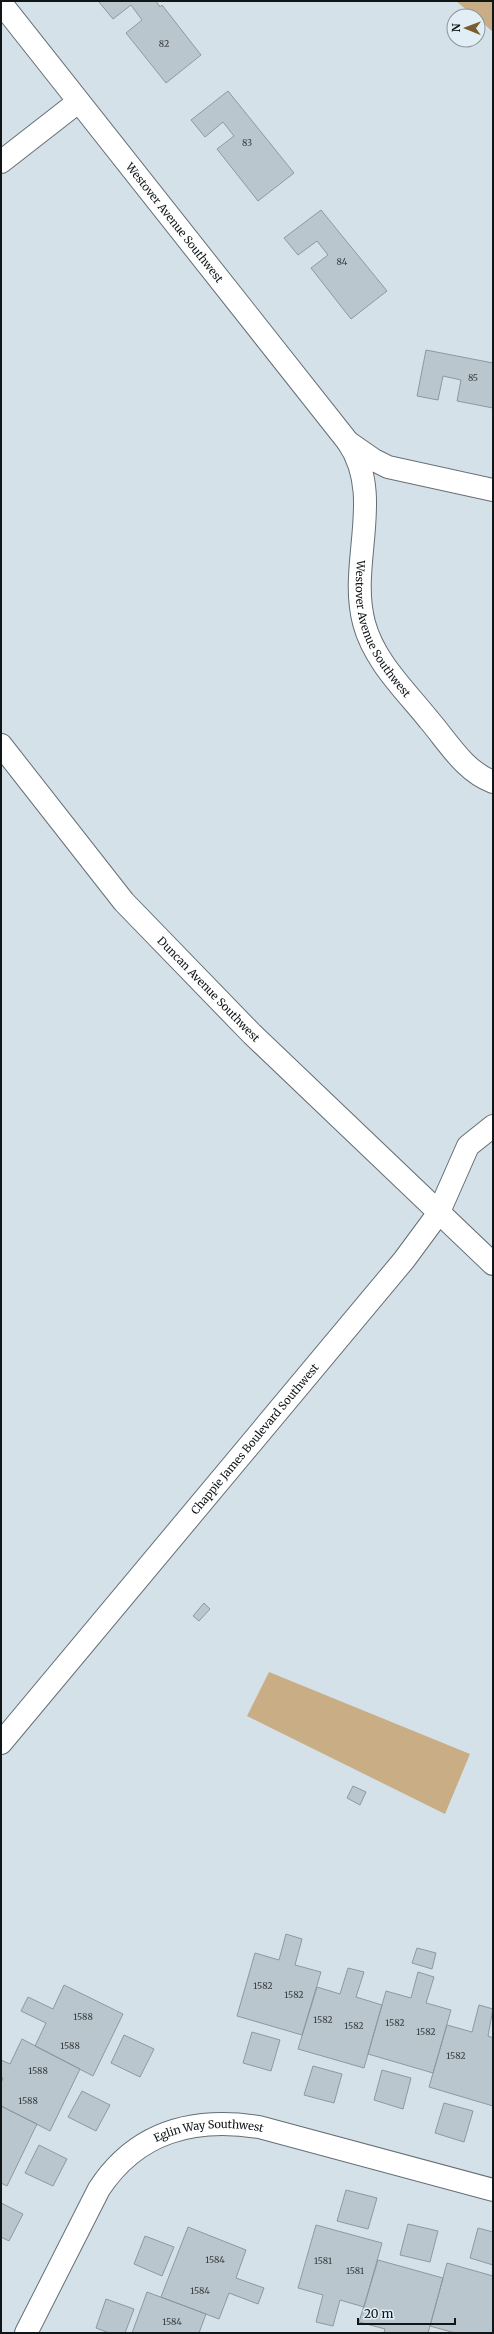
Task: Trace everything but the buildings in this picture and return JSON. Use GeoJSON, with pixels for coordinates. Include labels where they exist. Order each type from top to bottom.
{"type":"FeatureCollection","features":[{"type":"Feature","properties":{"kind":"street","name":"Westover Avenue Southwest"},"geometry":{"type":"LineString","coordinates":[[1,3],[356,454],[365,480],[360,593],[364,622],[368,636],[382,662],[469,768],[493,782]]}},
{"type":"Feature","properties":{"kind":"street"},"geometry":{"type":"LineString","coordinates":[[1,162],[78,102]]}},
{"type":"Feature","properties":{"kind":"street","name":"Westover Avenue Southwest"},"geometry":{"type":"LineString","coordinates":[[348,442],[374,460],[395,469],[493,490]]}},
{"type":"Feature","properties":{"kind":"street","name":"Duncan Avenue Southwest"},"geometry":{"type":"LineString","coordinates":[[1,745],[124,902],[252,1034],[394,1168],[438,1214],[493,1264]]}},
{"type":"Feature","properties":{"kind":"street","name":"Chappie James Boulevard Southwest"},"geometry":{"type":"LineString","coordinates":[[1,1743],[399,1266],[438,1214],[468,1146],[493,1126]]}},
{"type":"Feature","properties":{"kind":"street","name":"Eglin Way Southwest"},"geometry":{"type":"LineString","coordinates":[[26,2333],[99,2189],[109,2174],[136,2149],[168,2132],[210,2124],[259,2127],[493,2190]]}},
{"type":"Feature","properties":{"kind":"shaded area"},"geometry":{"type":"Polygon","coordinates":[[[456,1],[493,1],[493,32],[486,26],[486,8],[464,8],[456,1]]]}},
{"type":"Feature","properties":{"kind":"shaded area"},"geometry":{"type":"Polygon","coordinates":[[[269,1672],[470,1754],[445,1814],[247,1716],[269,1672]]]}}]}
